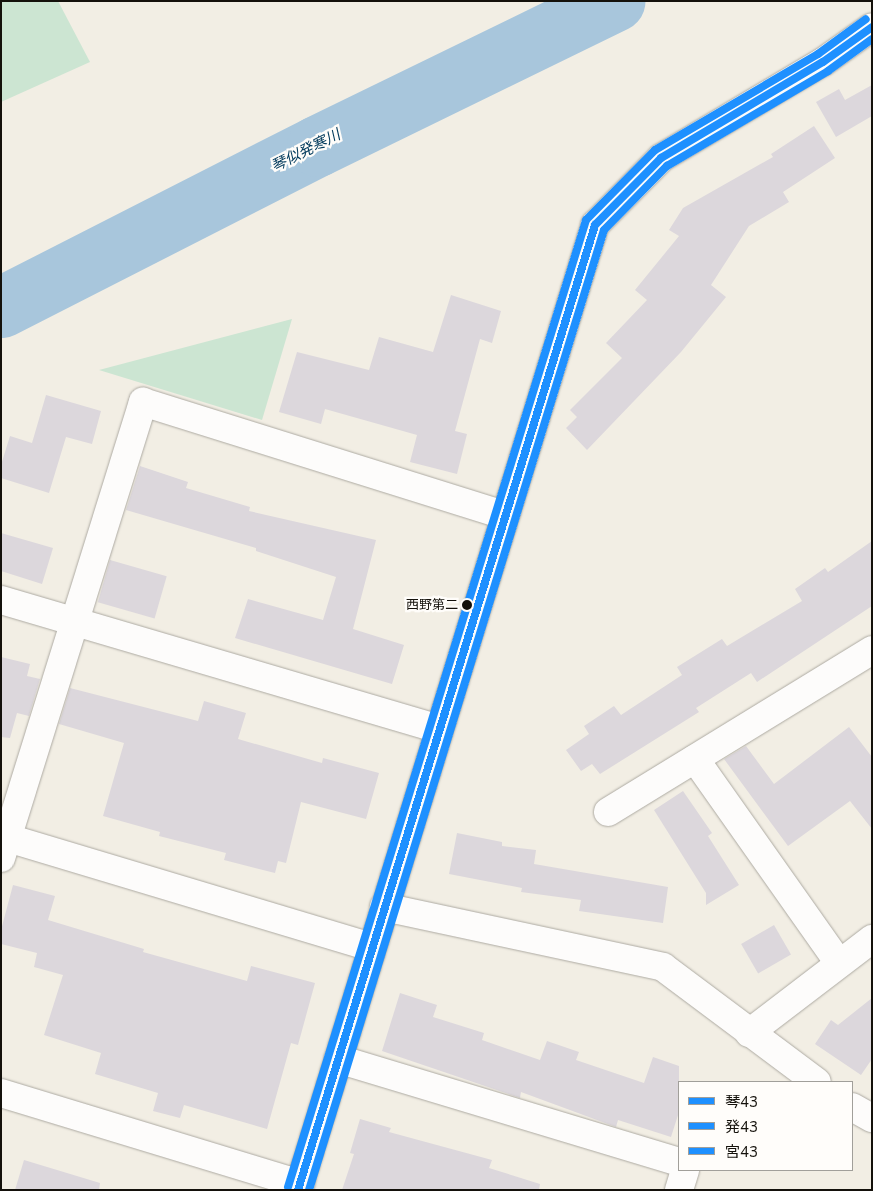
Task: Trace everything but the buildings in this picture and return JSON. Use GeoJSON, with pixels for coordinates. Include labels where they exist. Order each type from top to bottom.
{"type":"FeatureCollection","features":[{"type":"Feature","properties":{"kind":"street"},"geometry":{"type":"LineString","coordinates":[[1,1093],[299,1187],[594,225],[661,158],[823,62],[872,27]]}},
{"type":"Feature","properties":{"kind":"street"},"geometry":{"type":"LineString","coordinates":[[372,947],[3,844],[143,402],[504,514]]}},
{"type":"Feature","properties":{"kind":"street"},"geometry":{"type":"LineString","coordinates":[[1,600],[438,729]]}},
{"type":"Feature","properties":{"kind":"street"},"geometry":{"type":"LineString","coordinates":[[608,812],[872,650]]}},
{"type":"Feature","properties":{"kind":"street"},"geometry":{"type":"LineString","coordinates":[[696,759],[839,963]]}},
{"type":"Feature","properties":{"kind":"street"},"geometry":{"type":"LineString","coordinates":[[384,907],[663,967],[816,1081]]}},
{"type":"Feature","properties":{"kind":"street"},"geometry":{"type":"LineString","coordinates":[[749,1033],[872,939]]}},
{"type":"Feature","properties":{"kind":"street"},"geometry":{"type":"LineString","coordinates":[[338,1059],[678,1162]]}},
{"type":"Feature","properties":{"kind":"street"},"geometry":{"type":"LineString","coordinates":[[853,1108],[872,1118]]}},
{"type":"Feature","properties":{"kind":"street"},"geometry":{"type":"LineString","coordinates":[[679,1190],[685,1171]]}},
{"type":"Feature","properties":{"kind":"green space"},"geometry":{"type":"Polygon","coordinates":[[[1,1],[58,1],[90,62],[1,102],[1,1]]]}},
{"type":"Feature","properties":{"kind":"green space"},"geometry":{"type":"Polygon","coordinates":[[[292,319],[262,420],[99,370],[292,319]]]}},
{"type":"Feature","properties":{"kind":"waterway","name":"琴似発寒川"},"geometry":{"type":"LineString","coordinates":[[1,307],[317,146],[614,1]]}},
{"type":"Feature","properties":{"kind":"transit line","name":"宮43"},"geometry":{"type":"LineString","coordinates":[[288,1187],[586,220],[655,150],[818,54],[866,19]]}},
{"type":"Feature","properties":{"kind":"transit line","name":"琴43"},"geometry":{"type":"LineString","coordinates":[[298,1190],[595,225],[661,158],[823,62],[872,27]]}},
{"type":"Feature","properties":{"kind":"transit line","name":"発43"},"geometry":{"type":"LineString","coordinates":[[309,1190],[604,230],[667,166],[828,71],[872,39]]}},
{"type":"Feature","properties":{"kind":"place","name":"西野第二"},"geometry":{"type":"Point","coordinates":[467,605]}}]}
